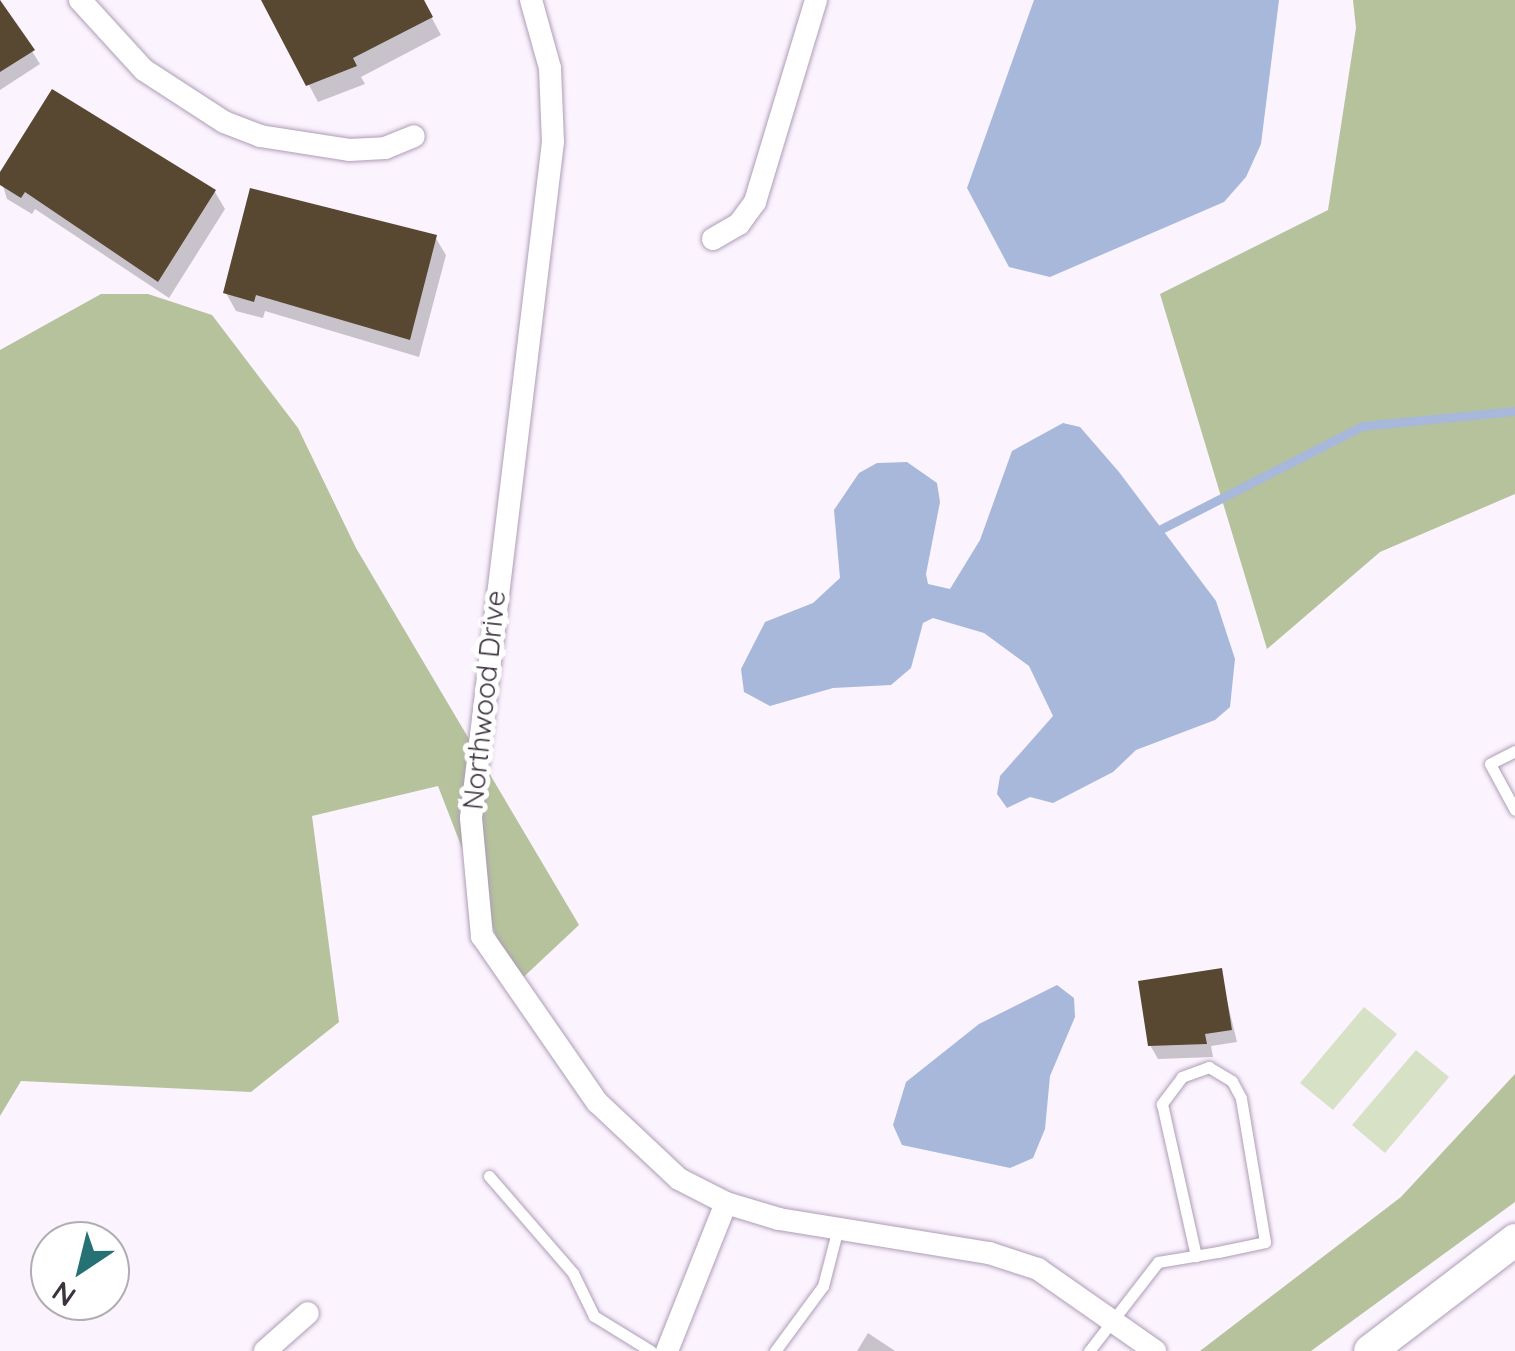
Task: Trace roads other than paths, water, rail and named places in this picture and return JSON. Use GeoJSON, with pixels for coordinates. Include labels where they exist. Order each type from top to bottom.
{"type":"FeatureCollection","features":[{"type":"Feature","properties":{"kind":"main road"},"geometry":{"type":"LineString","coordinates":[[1370,1351],[1515,1240]]}},
{"type":"Feature","properties":{"kind":"street"},"geometry":{"type":"LineString","coordinates":[[80,0],[144,70],[224,122],[260,136],[349,150],[385,148],[414,136]]}},
{"type":"Feature","properties":{"kind":"street","name":"Northwood Drive"},"geometry":{"type":"LineString","coordinates":[[530,0],[550,68],[553,142],[470,818],[482,936],[596,1102],[679,1179],[726,1204],[779,1219],[989,1253],[1038,1269],[1154,1351]]}},
{"type":"Feature","properties":{"kind":"street"},"geometry":{"type":"LineString","coordinates":[[713,240],[739,224],[755,202],[816,0]]}},
{"type":"Feature","properties":{"kind":"street"},"geometry":{"type":"LineString","coordinates":[[667,1351],[726,1204]]}},
{"type":"Feature","properties":{"kind":"street"},"geometry":{"type":"LineString","coordinates":[[265,1351],[308,1313]]}},
{"type":"Feature","properties":{"kind":"lane"},"geometry":{"type":"LineString","coordinates":[[1515,752],[1490,764],[1515,810]]}},
{"type":"Feature","properties":{"kind":"lane"},"geometry":{"type":"LineString","coordinates":[[1089,1351],[1158,1262],[1196,1256],[1265,1242],[1241,1098],[1232,1081],[1209,1067],[1182,1077],[1162,1104],[1196,1256]]}},
{"type":"Feature","properties":{"kind":"lane"},"geometry":{"type":"LineString","coordinates":[[488,1176],[574,1273],[594,1316],[651,1351]]}},
{"type":"Feature","properties":{"kind":"lane"},"geometry":{"type":"LineString","coordinates":[[776,1351],[823,1286],[838,1226]]}},
{"type":"Feature","properties":{"kind":"water"},"geometry":{"type":"Polygon","coordinates":[[[1034,0],[1279,0],[1261,144],[1246,177],[1224,202],[1050,277],[1009,267],[967,188],[1034,0]]]}},
{"type":"Feature","properties":{"kind":"water"},"geometry":{"type":"Polygon","coordinates":[[[1063,423],[1080,427],[1119,472],[1216,601],[1235,659],[1230,707],[1215,720],[1136,750],[1113,772],[1053,803],[1030,797],[1007,808],[997,794],[1000,776],[1053,716],[1029,666],[984,633],[933,618],[923,623],[911,668],[891,685],[833,688],[770,706],[744,692],[741,669],[765,622],[813,603],[840,578],[834,510],[859,473],[877,463],[907,462],[937,483],[940,502],[926,574],[928,584],[950,589],[980,540],[1012,451],[1063,423]]]}},
{"type":"Feature","properties":{"kind":"water"},"geometry":{"type":"Polygon","coordinates":[[[1057,985],[1074,998],[1075,1017],[1050,1076],[1045,1129],[1033,1158],[1010,1168],[902,1145],[893,1125],[906,1082],[979,1024],[1057,985]]]}},
{"type":"Feature","properties":{"kind":"waterway"},"geometry":{"type":"LineString","coordinates":[[1161,529],[1362,426],[1515,411]]}}]}
